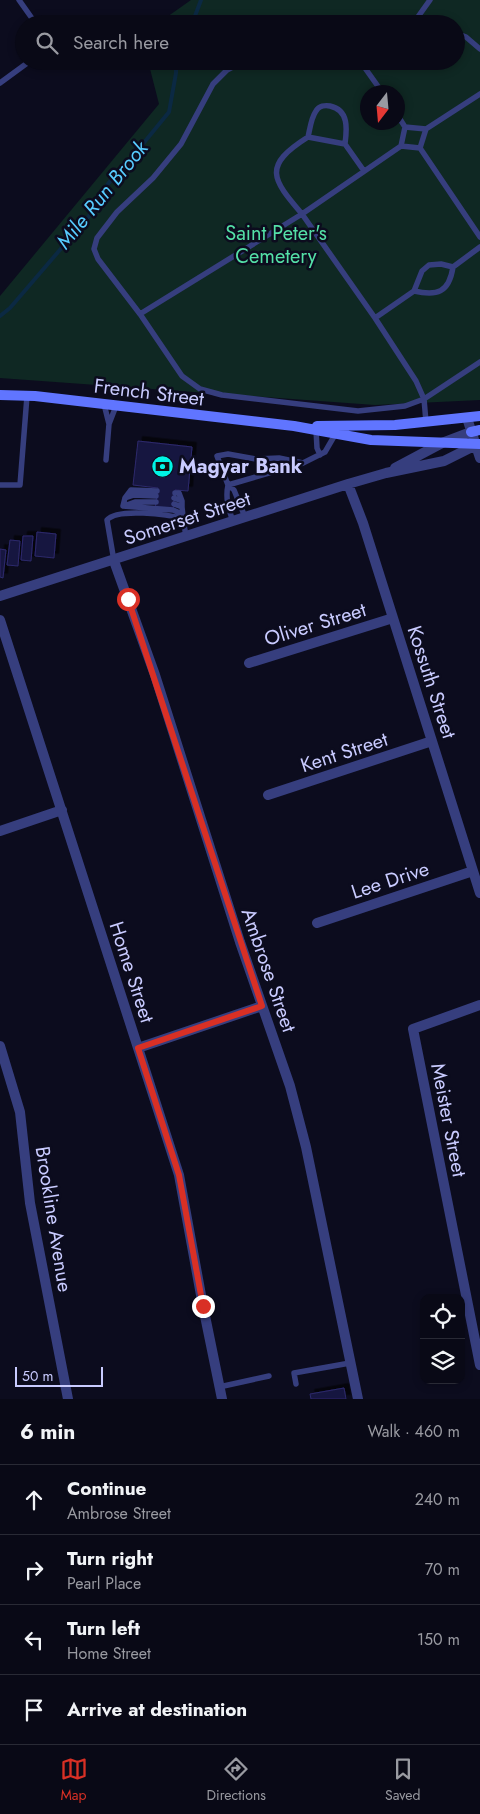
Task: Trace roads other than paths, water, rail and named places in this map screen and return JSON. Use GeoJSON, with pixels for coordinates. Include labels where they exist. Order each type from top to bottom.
{"type":"FeatureCollection","features":[{"type":"Feature","properties":{"kind":"main road","name":"French Street"},"geometry":{"type":"LineString","coordinates":[[0,395],[104,404],[294,426],[371,440],[478,445]]}},
{"type":"Feature","properties":{"kind":"main road"},"geometry":{"type":"LineString","coordinates":[[467,418],[480,416]]}},
{"type":"Feature","properties":{"kind":"main road","name":"French Street"},"geometry":{"type":"LineString","coordinates":[[294,426],[395,425],[467,418]]}},
{"type":"Feature","properties":{"kind":"street"},"geometry":{"type":"LineString","coordinates":[[467,418],[476,431],[480,458]]}},
{"type":"Feature","properties":{"kind":"street","name":"Somerset Street"},"geometry":{"type":"LineString","coordinates":[[386,473],[442,444],[476,431]]}},
{"type":"Feature","properties":{"kind":"street","name":"Somerset Street"},"geometry":{"type":"LineString","coordinates":[[0,596],[114,561],[348,484],[386,473],[444,461],[478,445]]}},
{"type":"Feature","properties":{"kind":"street","name":"Kossuth Street"},"geometry":{"type":"LineString","coordinates":[[348,484],[363,523],[480,893]]}},
{"type":"Feature","properties":{"kind":"street","name":"Ambrose Street"},"geometry":{"type":"LineString","coordinates":[[114,561],[154,675],[290,1086],[306,1147],[358,1399]]}},
{"type":"Feature","properties":{"kind":"street","name":"Oliver Street"},"geometry":{"type":"LineString","coordinates":[[248,663],[393,618]]}},
{"type":"Feature","properties":{"kind":"street","name":"Home Street"},"geometry":{"type":"LineString","coordinates":[[0,620],[179,1175],[222,1399]]}},
{"type":"Feature","properties":{"kind":"street","name":"Kent Street"},"geometry":{"type":"LineString","coordinates":[[268,795],[432,741]]}},
{"type":"Feature","properties":{"kind":"street"},"geometry":{"type":"LineString","coordinates":[[0,831],[62,810]]}},
{"type":"Feature","properties":{"kind":"street","name":"Lee Drive"},"geometry":{"type":"LineString","coordinates":[[317,923],[473,871]]}},
{"type":"Feature","properties":{"kind":"street"},"geometry":{"type":"LineString","coordinates":[[138,1048],[262,1006]]}},
{"type":"Feature","properties":{"kind":"street","name":"Meister Street"},"geometry":{"type":"LineString","coordinates":[[480,1006],[413,1029],[477,1334],[480,1365]]}},
{"type":"Feature","properties":{"kind":"street","name":"Brookline Avenue"},"geometry":{"type":"LineString","coordinates":[[0,1046],[3,1065],[20,1112],[30,1203],[68,1399]]}},
{"type":"Feature","properties":{"kind":"lane"},"geometry":{"type":"LineString","coordinates":[[19,0],[30,15]]}},
{"type":"Feature","properties":{"kind":"lane"},"geometry":{"type":"LineString","coordinates":[[419,15],[430,0]]}},
{"type":"Feature","properties":{"kind":"lane"},"geometry":{"type":"LineString","coordinates":[[465,37],[480,49]]}},
{"type":"Feature","properties":{"kind":"lane"},"geometry":{"type":"LineString","coordinates":[[0,83],[18,70]]}},
{"type":"Feature","properties":{"kind":"lane"},"geometry":{"type":"LineString","coordinates":[[227,70],[213,84],[181,144],[153,178],[117,212],[97,238],[94,249],[98,259],[140,314],[182,376],[200,388],[222,395],[358,411],[404,406],[424,399],[480,362]]}},
{"type":"Feature","properties":{"kind":"lane"},"geometry":{"type":"LineString","coordinates":[[366,70],[377,85]]}},
{"type":"Feature","properties":{"kind":"lane"},"geometry":{"type":"LineString","coordinates":[[401,146],[406,127],[426,129],[480,94]]}},
{"type":"Feature","properties":{"kind":"lane"},"geometry":{"type":"LineString","coordinates":[[364,171],[345,144],[345,117],[336,107],[326,105],[316,110],[308,137],[283,156],[277,166],[276,178],[375,318],[416,381],[424,399],[426,422]]}},
{"type":"Feature","properties":{"kind":"lane"},"geometry":{"type":"LineString","coordinates":[[420,148],[426,129]]}},
{"type":"Feature","properties":{"kind":"lane"},"geometry":{"type":"LineString","coordinates":[[308,137],[345,144]]}},
{"type":"Feature","properties":{"kind":"lane"},"geometry":{"type":"LineString","coordinates":[[140,314],[302,214],[401,146],[420,148]]}},
{"type":"Feature","properties":{"kind":"lane"},"geometry":{"type":"LineString","coordinates":[[420,148],[480,237]]}},
{"type":"Feature","properties":{"kind":"lane"},"geometry":{"type":"LineString","coordinates":[[414,291],[427,294],[440,292],[452,276],[453,267],[480,247]]}},
{"type":"Feature","properties":{"kind":"lane"},"geometry":{"type":"LineString","coordinates":[[375,318],[414,291],[422,270],[429,265],[441,264],[453,267]]}},
{"type":"Feature","properties":{"kind":"lane"},"geometry":{"type":"LineString","coordinates":[[0,485],[20,485],[27,396]]}},
{"type":"Feature","properties":{"kind":"lane"},"geometry":{"type":"LineString","coordinates":[[104,404],[109,424]]}},
{"type":"Feature","properties":{"kind":"lane"},"geometry":{"type":"LineString","coordinates":[[106,460],[109,424],[116,406]]}},
{"type":"Feature","properties":{"kind":"lane"},"geometry":{"type":"LineString","coordinates":[[316,430],[317,448],[320,455]]}},
{"type":"Feature","properties":{"kind":"lane"},"geometry":{"type":"LineString","coordinates":[[228,485],[302,463],[320,455],[325,452],[336,433]]}},
{"type":"Feature","properties":{"kind":"lane"},"geometry":{"type":"LineString","coordinates":[[233,522],[227,503],[228,485],[216,456],[228,454],[256,458],[279,458],[302,463]]}},
{"type":"Feature","properties":{"kind":"lane"},"geometry":{"type":"LineString","coordinates":[[228,485],[234,490],[245,517]]}},
{"type":"Feature","properties":{"kind":"lane"},"geometry":{"type":"LineString","coordinates":[[182,504],[174,498],[179,493],[182,504],[186,536]]}},
{"type":"Feature","properties":{"kind":"lane"},"geometry":{"type":"LineString","coordinates":[[118,514],[125,498],[134,495],[156,496],[122,506]]}},
{"type":"Feature","properties":{"kind":"lane"},"geometry":{"type":"LineString","coordinates":[[122,506],[173,510],[183,516]]}},
{"type":"Feature","properties":{"kind":"lane"},"geometry":{"type":"LineString","coordinates":[[114,561],[107,520],[109,518],[118,514],[183,516]]}},
{"type":"Feature","properties":{"kind":"lane"},"geometry":{"type":"LineString","coordinates":[[296,1384],[294,1373],[350,1363]]}},
{"type":"Feature","properties":{"kind":"lane"},"geometry":{"type":"LineString","coordinates":[[219,1387],[269,1376]]}},
{"type":"Feature","properties":{"kind":"waterway","name":"Mile Run Brook"},"geometry":{"type":"LineString","coordinates":[[195,15],[201,0]]}},
{"type":"Feature","properties":{"kind":"waterway","name":"Mile Run Brook"},"geometry":{"type":"LineString","coordinates":[[0,316],[10,308],[89,216],[99,196],[111,180],[128,167],[142,145],[169,112],[176,70]]}},
{"type":"Feature","properties":{"kind":"place","name":"Magyar Bank"},"geometry":{"type":"Point","coordinates":[163,466]}},
{"type":"Feature","properties":{"kind":"park label","name":"Saint Peter's Cemetery"},"geometry":{"type":"Point","coordinates":[276,244]}}]}
